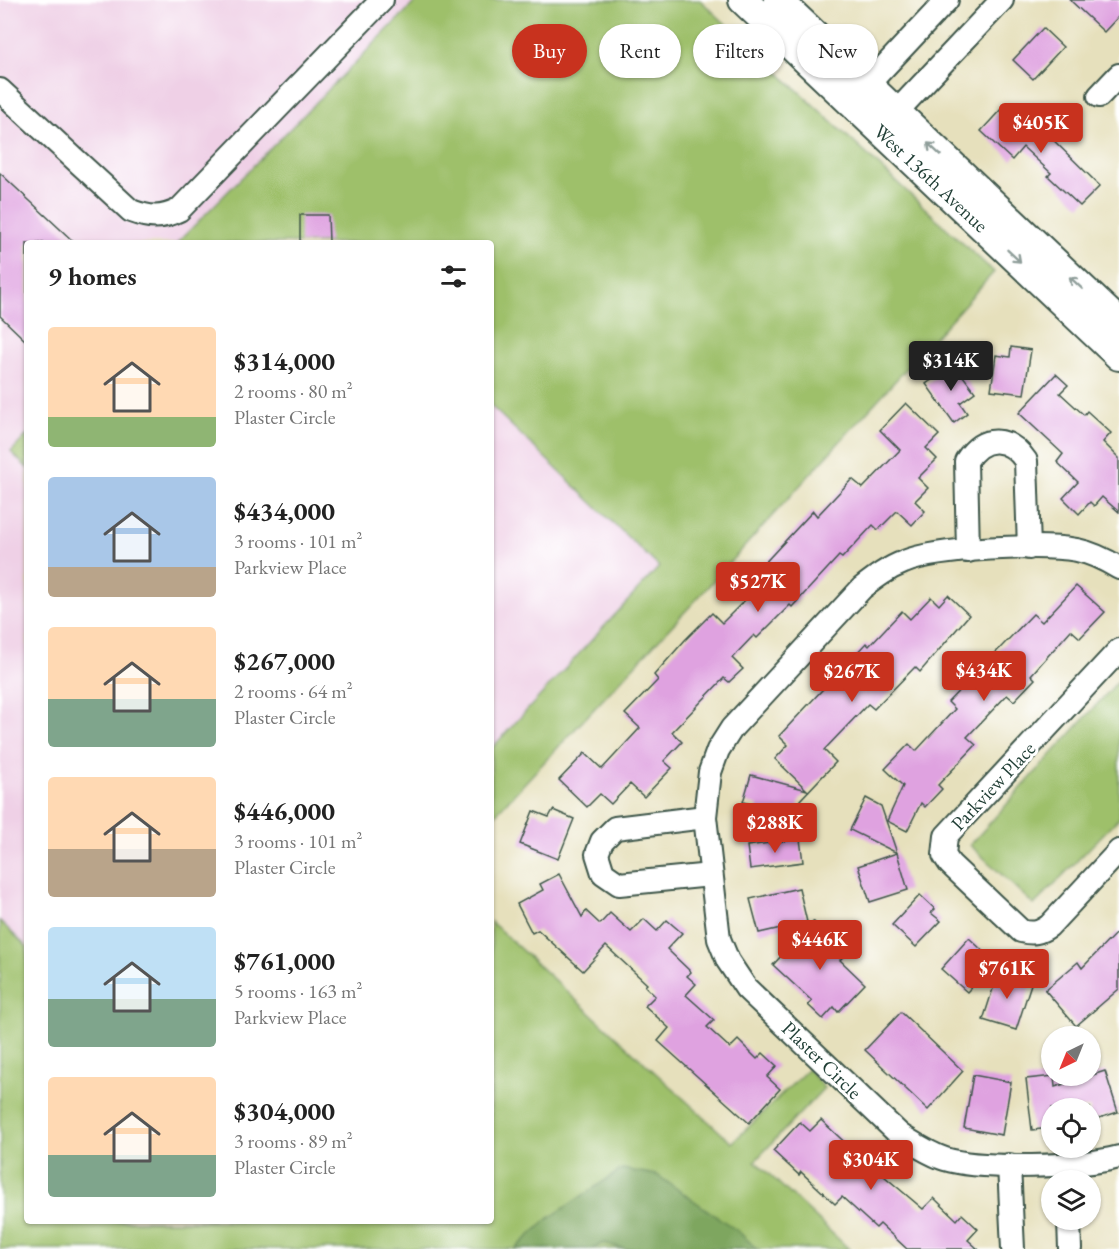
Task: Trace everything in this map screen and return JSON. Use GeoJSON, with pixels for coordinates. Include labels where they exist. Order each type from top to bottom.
{"type":"FeatureCollection","features":[{"type":"Feature","properties":{"kind":"main road","name":"West 136th Avenue"},"geometry":{"type":"LineString","coordinates":[[743,0],[859,94],[1119,323]]}},
{"type":"Feature","properties":{"kind":"main road","name":"West 136th Avenue"},"geometry":{"type":"LineString","coordinates":[[778,0],[859,94]]}},
{"type":"Feature","properties":{"kind":"main road","name":"West 136th Avenue"},"geometry":{"type":"LineString","coordinates":[[888,121],[1119,356]]}},
{"type":"Feature","properties":{"kind":"street"},"geometry":{"type":"LineString","coordinates":[[0,90],[131,211],[147,217],[164,217],[179,210],[382,0]]}},
{"type":"Feature","properties":{"kind":"street"},"geometry":{"type":"LineString","coordinates":[[859,94],[947,0]]}},
{"type":"Feature","properties":{"kind":"street"},"geometry":{"type":"LineString","coordinates":[[888,121],[1002,0]]}},
{"type":"Feature","properties":{"kind":"street"},"geometry":{"type":"LineString","coordinates":[[1099,96],[1119,75]]}},
{"type":"Feature","properties":{"kind":"street"},"geometry":{"type":"LineString","coordinates":[[968,551],[966,461],[979,445],[992,440],[1010,445],[1026,461],[1029,548]]}},
{"type":"Feature","properties":{"kind":"street","name":"Plaster Circle"},"geometry":{"type":"LineString","coordinates":[[1051,1170],[1009,1165],[969,1164],[944,1158],[922,1149],[900,1135],[746,988],[728,961],[719,939],[705,817],[710,772],[718,750],[732,728],[862,588],[882,573],[906,561],[931,554],[1029,548],[1079,550],[1106,560],[1119,568]]}},
{"type":"Feature","properties":{"kind":"street","name":"Parkview Place"},"geometry":{"type":"LineString","coordinates":[[1119,650],[946,836],[943,846],[944,855],[950,864],[1021,931],[1032,933],[1042,931],[1049,926],[1119,851]]}},
{"type":"Feature","properties":{"kind":"street"},"geometry":{"type":"LineString","coordinates":[[705,817],[615,828],[602,841],[597,854],[603,873],[619,884],[711,875]]}},
{"type":"Feature","properties":{"kind":"street","name":"Plaster Circle"},"geometry":{"type":"LineString","coordinates":[[1075,1170],[1119,1157]]}},
{"type":"Feature","properties":{"kind":"street"},"geometry":{"type":"LineString","coordinates":[[1009,1165],[1013,1249]]}},
{"type":"Feature","properties":{"kind":"street"},"geometry":{"type":"LineString","coordinates":[[1070,1230],[1070,1249]]}},
{"type":"Feature","properties":{"kind":"shaded area"},"geometry":{"type":"Polygon","coordinates":[[[0,0],[417,0],[180,240],[24,240],[24,944],[0,921],[0,0]]]}},
{"type":"Feature","properties":{"kind":"shaded area"},"geometry":{"type":"Polygon","coordinates":[[[494,410],[659,567],[494,746],[494,410]]]}},
{"type":"Feature","properties":{"kind":"green space"},"geometry":{"type":"Polygon","coordinates":[[[417,0],[700,0],[726,24],[693,24],[693,78],[784,78],[994,272],[695,601],[494,816],[494,746],[659,567],[494,409],[494,240],[180,240],[417,0]]]}},
{"type":"Feature","properties":{"kind":"green space"},"geometry":{"type":"Polygon","coordinates":[[[24,438],[24,465],[11,452],[24,438]]]}},
{"type":"Feature","properties":{"kind":"green space"},"geometry":{"type":"Polygon","coordinates":[[[1119,680],[1119,818],[1034,905],[970,845],[1119,680]]]}},
{"type":"Feature","properties":{"kind":"green space"},"geometry":{"type":"Polygon","coordinates":[[[0,921],[24,944],[24,1224],[494,1224],[494,925],[732,1143],[808,1069],[824,1088],[755,1161],[849,1249],[0,1249],[0,921]]]}},
{"type":"Feature","properties":{"kind":"green space"},"geometry":{"type":"Polygon","coordinates":[[[622,1169],[657,1175],[739,1232],[757,1249],[625,1249],[604,1243],[591,1249],[515,1249],[549,1218],[622,1169]]]}},
{"type":"Feature","properties":{"kind":"building"},"geometry":{"type":"Polygon","coordinates":[[[1070,0],[1119,0],[1119,16],[1104,32],[1070,0]]]}},
{"type":"Feature","properties":{"kind":"building"},"geometry":{"type":"Polygon","coordinates":[[[1043,28],[1063,47],[1033,79],[1013,60],[1043,28]]]}},
{"type":"Feature","properties":{"kind":"building"},"geometry":{"type":"Polygon","coordinates":[[[1003,107],[1029,131],[1036,123],[1100,186],[1080,206],[1048,176],[1051,173],[1023,147],[1012,160],[981,131],[1003,107]]]}},
{"type":"Feature","properties":{"kind":"building"},"geometry":{"type":"Polygon","coordinates":[[[0,173],[72,240],[24,240],[24,339],[0,316],[0,173]]]}},
{"type":"Feature","properties":{"kind":"building"},"geometry":{"type":"Polygon","coordinates":[[[300,215],[328,215],[329,240],[300,240],[300,215]]]}},
{"type":"Feature","properties":{"kind":"building"},"geometry":{"type":"Polygon","coordinates":[[[1011,347],[1031,350],[1024,394],[991,390],[996,355],[1010,357],[1011,347]]]}},
{"type":"Feature","properties":{"kind":"building"},"geometry":{"type":"Polygon","coordinates":[[[954,364],[975,392],[960,403],[967,413],[954,423],[926,384],[954,364]]]}},
{"type":"Feature","properties":{"kind":"building"},"geometry":{"type":"Polygon","coordinates":[[[1056,374],[1068,385],[1060,393],[1084,415],[1087,411],[1111,433],[1103,442],[1119,458],[1119,512],[1102,497],[1094,506],[1090,502],[1079,514],[1063,498],[1078,482],[1057,462],[1063,454],[1019,413],[1056,374]]]}},
{"type":"Feature","properties":{"kind":"building"},"geometry":{"type":"Polygon","coordinates":[[[906,403],[939,435],[926,448],[937,459],[918,478],[928,488],[915,501],[925,511],[912,525],[897,511],[878,530],[873,525],[842,558],[839,556],[792,607],[790,605],[757,638],[754,635],[732,658],[743,669],[729,682],[724,678],[672,732],[682,742],[664,761],[672,768],[644,797],[630,784],[611,804],[600,794],[587,807],[559,780],[585,753],[602,769],[640,728],[625,714],[658,680],[654,675],[685,640],[712,613],[722,623],[769,576],[760,568],[813,511],[817,516],[852,479],[863,488],[900,450],[880,430],[906,403]]]}},
{"type":"Feature","properties":{"kind":"building"},"geometry":{"type":"Polygon","coordinates":[[[1076,586],[1105,612],[1080,638],[1071,630],[1031,675],[1035,679],[1014,701],[1007,695],[967,737],[976,745],[938,785],[942,789],[925,807],[921,803],[907,831],[887,821],[903,786],[885,769],[909,744],[916,751],[955,709],[948,702],[1033,614],[1042,622],[1076,586]]]}},
{"type":"Feature","properties":{"kind":"building"},"geometry":{"type":"Polygon","coordinates":[[[948,595],[969,615],[920,672],[915,667],[874,709],[868,704],[824,750],[836,762],[800,800],[792,828],[755,818],[758,806],[743,802],[751,775],[807,790],[775,759],[788,745],[779,736],[866,643],[869,646],[902,611],[910,619],[931,597],[939,605],[948,595]]]}},
{"type":"Feature","properties":{"kind":"building"},"geometry":{"type":"Polygon","coordinates":[[[866,798],[881,806],[897,853],[850,830],[866,798]]]}},
{"type":"Feature","properties":{"kind":"building"},"geometry":{"type":"Polygon","coordinates":[[[553,810],[574,819],[558,859],[520,844],[533,811],[549,817],[553,810]]]}},
{"type":"Feature","properties":{"kind":"building"},"geometry":{"type":"Polygon","coordinates":[[[800,839],[803,862],[750,869],[747,846],[800,839]]]}},
{"type":"Feature","properties":{"kind":"building"},"geometry":{"type":"Polygon","coordinates":[[[897,853],[908,890],[870,902],[858,866],[897,853]]]}},
{"type":"Feature","properties":{"kind":"building"},"geometry":{"type":"Polygon","coordinates":[[[559,874],[582,917],[586,911],[600,924],[610,913],[631,932],[644,919],[657,931],[667,920],[682,933],[667,949],[691,972],[687,976],[696,984],[686,995],[714,1020],[707,1027],[730,1048],[738,1040],[757,1059],[763,1053],[777,1066],[767,1077],[780,1089],[749,1123],[658,1041],[669,1028],[645,1006],[655,996],[645,986],[647,984],[606,946],[583,971],[538,930],[532,933],[517,904],[543,890],[540,884],[559,874]]]}},
{"type":"Feature","properties":{"kind":"building"},"geometry":{"type":"Polygon","coordinates":[[[799,888],[807,922],[759,933],[750,899],[799,888]]]}},
{"type":"Feature","properties":{"kind":"building"},"geometry":{"type":"Polygon","coordinates":[[[920,895],[935,909],[931,913],[941,921],[916,947],[892,925],[920,895]]]}},
{"type":"Feature","properties":{"kind":"building"},"geometry":{"type":"Polygon","coordinates":[[[813,921],[847,952],[840,960],[865,984],[838,1012],[834,1007],[823,1019],[808,1005],[812,1001],[773,965],[813,921]]]}},
{"type":"Feature","properties":{"kind":"building"},"geometry":{"type":"Polygon","coordinates":[[[1119,930],[1119,989],[1076,1026],[1045,990],[1078,962],[1082,968],[1119,930]]]}},
{"type":"Feature","properties":{"kind":"building"},"geometry":{"type":"Polygon","coordinates":[[[969,938],[995,962],[967,992],[941,969],[969,938]]]}},
{"type":"Feature","properties":{"kind":"building"},"geometry":{"type":"Polygon","coordinates":[[[999,970],[1032,981],[1016,1030],[983,1020],[999,970]]]}},
{"type":"Feature","properties":{"kind":"building"},"geometry":{"type":"Polygon","coordinates":[[[901,1012],[963,1071],[928,1110],[865,1050],[901,1012]]]}},
{"type":"Feature","properties":{"kind":"building"},"geometry":{"type":"Polygon","coordinates":[[[1105,1071],[1118,1112],[1101,1117],[1101,1098],[1041,1098],[1041,1129],[1032,1130],[1026,1079],[1041,1077],[1041,1086],[1101,1086],[1101,1072],[1105,1071]]]}},
{"type":"Feature","properties":{"kind":"building"},"geometry":{"type":"Polygon","coordinates":[[[973,1075],[1011,1082],[1002,1135],[964,1128],[973,1075]]]}},
{"type":"Feature","properties":{"kind":"building"},"geometry":{"type":"Polygon","coordinates":[[[821,1120],[854,1151],[857,1149],[871,1165],[923,1209],[934,1198],[957,1220],[962,1214],[978,1229],[968,1240],[978,1249],[907,1249],[880,1224],[876,1228],[842,1197],[835,1204],[801,1172],[799,1175],[773,1151],[800,1122],[810,1131],[821,1120]]]}}]}
